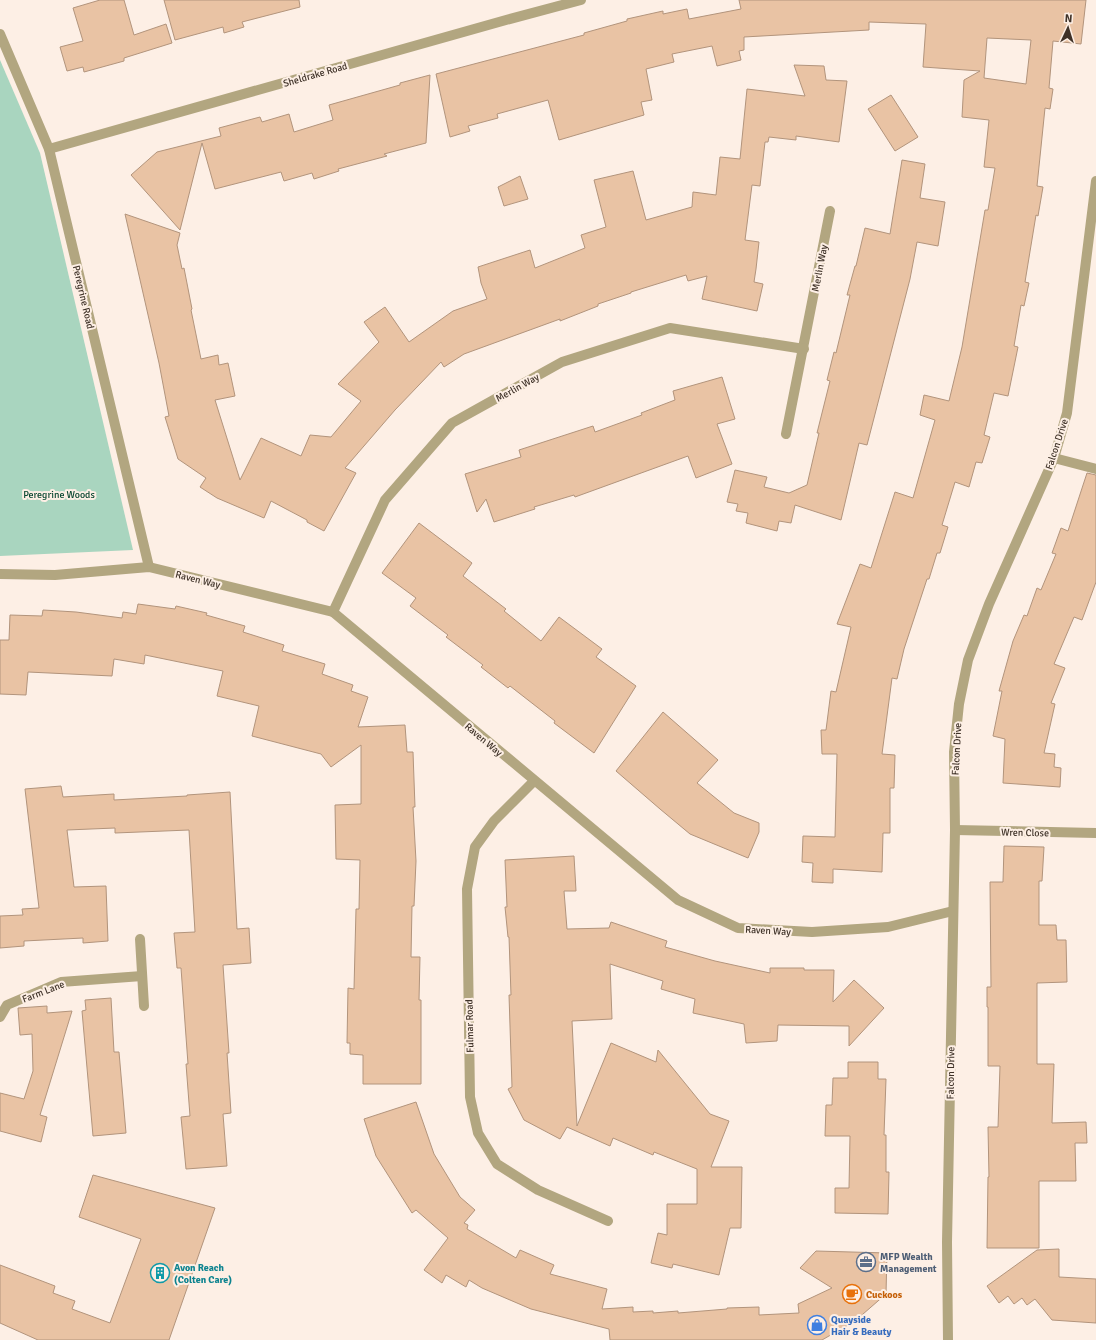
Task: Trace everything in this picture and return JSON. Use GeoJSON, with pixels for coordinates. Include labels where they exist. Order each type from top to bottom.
{"type":"FeatureCollection","features":[{"type":"Feature","properties":{"kind":"street","name":"Sheldrake Road"},"geometry":{"type":"LineString","coordinates":[[49,149],[581,0]]}},
{"type":"Feature","properties":{"kind":"street","name":"Peregrine Road"},"geometry":{"type":"LineString","coordinates":[[0,34],[49,149],[149,567]]}},
{"type":"Feature","properties":{"kind":"street","name":"Falcon Drive"},"geometry":{"type":"LineString","coordinates":[[948,1340],[947,1242],[955,830],[954,752],[959,704],[968,660],[989,604],[1054,458],[1067,413],[1096,181]]}},
{"type":"Feature","properties":{"kind":"street","name":"Merlin Way"},"geometry":{"type":"LineString","coordinates":[[786,434],[830,211]]}},
{"type":"Feature","properties":{"kind":"street","name":"Merlin Way"},"geometry":{"type":"LineString","coordinates":[[333,612],[385,500],[452,423],[562,362],[670,328],[804,348]]}},
{"type":"Feature","properties":{"kind":"street"},"geometry":{"type":"LineString","coordinates":[[1054,458],[1096,469]]}},
{"type":"Feature","properties":{"kind":"street","name":"Raven Way"},"geometry":{"type":"LineString","coordinates":[[0,574],[55,575],[149,567],[333,612],[678,900],[738,928],[812,932],[888,927],[953,911]]}},
{"type":"Feature","properties":{"kind":"street","name":"Fulmar Road"},"geometry":{"type":"LineString","coordinates":[[534,781],[494,821],[475,847],[466,889],[470,1097],[478,1133],[497,1164],[538,1190],[608,1221]]}},
{"type":"Feature","properties":{"kind":"street","name":"Wren Close"},"geometry":{"type":"LineString","coordinates":[[955,830],[1096,833]]}},
{"type":"Feature","properties":{"kind":"street"},"geometry":{"type":"LineString","coordinates":[[140,939],[144,1006]]}},
{"type":"Feature","properties":{"kind":"street","name":"Farm Lane"},"geometry":{"type":"LineString","coordinates":[[0,1017],[7,1005],[61,982],[142,976]]}},
{"type":"Feature","properties":{"kind":"green space","name":"Peregrine Woods"},"geometry":{"type":"Polygon","coordinates":[[[0,60],[40,153],[133,550],[0,556],[0,60]]]}},
{"type":"Feature","properties":{"kind":"building"},"geometry":{"type":"Polygon","coordinates":[[[100,0],[124,0],[134,35],[166,24],[172,43],[124,58],[124,61],[84,72],[83,67],[67,71],[60,47],[83,41],[73,8],[100,0]]]}},
{"type":"Feature","properties":{"kind":"building"},"geometry":{"type":"Polygon","coordinates":[[[164,0],[299,0],[300,7],[242,22],[244,27],[224,33],[223,27],[175,40],[164,0]]]}},
{"type":"Feature","properties":{"kind":"building"},"geometry":{"type":"Polygon","coordinates":[[[739,0],[1086,0],[1081,44],[1053,41],[1049,88],[1053,89],[1050,109],[1045,108],[1037,186],[1043,187],[1038,216],[1036,215],[1025,282],[1029,283],[1024,306],[1021,305],[1014,346],[1018,347],[1008,396],[994,393],[984,435],[990,437],[982,463],[976,462],[969,487],[955,482],[942,525],[948,527],[940,553],[937,553],[929,579],[927,579],[904,649],[897,679],[892,678],[882,754],[895,755],[894,788],[890,788],[890,833],[883,833],[882,872],[833,869],[833,883],[812,882],[813,863],[802,862],[803,836],[835,837],[837,754],[822,754],[821,730],[826,730],[831,691],[836,692],[851,627],[837,624],[860,564],[871,568],[895,492],[913,498],[935,420],[920,415],[924,395],[949,401],[962,347],[985,210],[988,210],[995,168],[984,167],[989,120],[962,117],[964,80],[980,71],[923,67],[926,24],[869,22],[869,30],[744,37],[744,50],[739,51],[741,60],[717,66],[712,46],[672,54],[674,62],[646,69],[652,100],[641,102],[644,115],[559,140],[548,100],[497,114],[498,118],[468,126],[470,131],[450,137],[436,74],[584,35],[584,33],[627,21],[627,19],[663,11],[663,14],[687,9],[689,19],[741,9],[739,0]],[[987,38],[984,78],[1026,84],[1031,40],[987,38]]]}},
{"type":"Feature","properties":{"kind":"building"},"geometry":{"type":"Polygon","coordinates":[[[794,65],[824,66],[826,80],[847,81],[839,142],[796,136],[796,140],[769,137],[768,142],[765,142],[760,186],[752,185],[745,240],[759,242],[754,282],[763,284],[757,311],[702,299],[707,276],[688,281],[686,275],[631,292],[598,304],[598,306],[560,321],[560,319],[464,354],[444,367],[441,362],[395,410],[345,468],[356,473],[324,531],[271,501],[264,518],[217,498],[200,487],[206,478],[178,459],[165,417],[169,416],[159,363],[125,214],[180,233],[177,245],[182,269],[184,268],[201,359],[218,355],[219,365],[228,363],[235,396],[215,400],[240,480],[261,438],[301,456],[310,435],[331,437],[361,401],[338,384],[379,342],[364,322],[385,307],[409,342],[453,311],[487,299],[481,283],[478,267],[530,250],[535,268],[585,248],[581,235],[606,227],[594,180],[633,171],[646,220],[692,207],[693,192],[716,195],[720,157],[740,159],[747,89],[805,96],[794,65]]]}},
{"type":"Feature","properties":{"kind":"building"},"geometry":{"type":"Polygon","coordinates":[[[430,75],[426,143],[384,154],[387,156],[338,169],[339,171],[314,179],[312,173],[284,181],[281,172],[215,189],[202,143],[180,230],[131,175],[157,152],[221,136],[219,128],[260,117],[262,122],[289,114],[294,132],[333,120],[329,105],[430,75]]]}},
{"type":"Feature","properties":{"kind":"building"},"geometry":{"type":"Polygon","coordinates":[[[891,95],[918,137],[895,151],[868,109],[891,95]]]}},
{"type":"Feature","properties":{"kind":"building"},"geometry":{"type":"Polygon","coordinates":[[[902,160],[925,164],[920,198],[945,202],[938,246],[917,242],[910,279],[867,445],[859,443],[841,520],[795,505],[791,523],[779,521],[777,531],[746,523],[748,513],[736,511],[738,504],[727,502],[735,470],[767,477],[764,487],[789,493],[807,485],[819,433],[817,433],[830,381],[827,380],[834,352],[836,353],[850,295],[847,295],[865,228],[890,234],[902,160]]]}},
{"type":"Feature","properties":{"kind":"building"},"geometry":{"type":"Polygon","coordinates":[[[520,176],[528,199],[504,206],[498,187],[520,176]]]}},
{"type":"Feature","properties":{"kind":"building"},"geometry":{"type":"Polygon","coordinates":[[[722,377],[735,419],[717,424],[732,464],[696,478],[688,456],[575,497],[574,495],[534,507],[535,509],[494,522],[486,499],[477,512],[465,474],[521,457],[519,450],[593,426],[595,432],[642,415],[641,413],[675,400],[673,391],[722,377]]]}},
{"type":"Feature","properties":{"kind":"building"},"geometry":{"type":"Polygon","coordinates":[[[1087,473],[1096,475],[1096,582],[1082,620],[1074,617],[1054,664],[1065,668],[1051,703],[1055,704],[1044,753],[1055,754],[1054,767],[1061,768],[1060,787],[1003,783],[1005,739],[993,736],[1002,691],[999,691],[1013,641],[1024,615],[1027,616],[1037,588],[1041,590],[1056,554],[1052,553],[1061,528],[1068,531],[1087,473]]]}},
{"type":"Feature","properties":{"kind":"building"},"geometry":{"type":"Polygon","coordinates":[[[419,523],[472,563],[463,576],[506,609],[504,611],[541,641],[559,617],[602,649],[596,657],[636,686],[594,753],[554,723],[555,721],[510,686],[508,688],[481,667],[483,665],[446,637],[448,635],[410,606],[416,598],[382,573],[419,523]]]}},
{"type":"Feature","properties":{"kind":"building"},"geometry":{"type":"Polygon","coordinates":[[[138,604],[175,609],[176,606],[207,613],[206,615],[245,626],[243,632],[284,645],[282,651],[325,664],[322,674],[353,685],[351,691],[368,697],[358,727],[405,725],[407,752],[413,752],[415,807],[413,807],[416,861],[414,906],[412,906],[411,957],[420,957],[419,1000],[421,1000],[421,1084],[363,1084],[363,1055],[350,1054],[350,1043],[347,1043],[348,988],[354,989],[356,909],[359,909],[360,860],[336,859],[335,805],[361,804],[361,745],[331,767],[321,754],[252,736],[259,706],[217,696],[223,671],[145,655],[144,664],[114,659],[112,676],[28,672],[26,695],[0,694],[0,640],[9,640],[10,615],[42,616],[43,610],[76,612],[122,618],[123,612],[136,614],[138,604]]]}},
{"type":"Feature","properties":{"kind":"building"},"geometry":{"type":"Polygon","coordinates":[[[663,712],[718,760],[697,783],[734,813],[759,823],[759,832],[748,858],[690,834],[616,771],[663,712]]]}},
{"type":"Feature","properties":{"kind":"building"},"geometry":{"type":"Polygon","coordinates":[[[61,786],[63,797],[114,794],[114,800],[230,792],[237,929],[249,928],[251,963],[223,965],[229,1053],[227,1053],[231,1113],[223,1114],[227,1166],[186,1169],[181,1117],[190,1116],[186,1064],[188,1064],[181,968],[177,968],[174,933],[195,932],[189,830],[115,833],[115,828],[67,830],[74,887],[106,886],[108,941],[83,943],[83,938],[24,941],[24,946],[0,948],[0,916],[23,915],[22,909],[39,908],[25,789],[61,786]]]}},
{"type":"Feature","properties":{"kind":"building"},"geometry":{"type":"Polygon","coordinates":[[[1004,846],[1044,847],[1042,881],[1039,881],[1039,925],[1056,925],[1057,940],[1066,940],[1067,982],[1037,983],[1037,1064],[1054,1064],[1052,1123],[1086,1122],[1087,1143],[1075,1143],[1076,1181],[1039,1181],[1039,1248],[987,1248],[989,1177],[988,1127],[998,1127],[1000,1066],[988,1066],[987,987],[991,987],[990,882],[1003,882],[1004,846]]]}},
{"type":"Feature","properties":{"kind":"building"},"geometry":{"type":"Polygon","coordinates":[[[574,856],[576,891],[564,891],[567,929],[609,928],[611,922],[667,941],[665,947],[715,961],[770,973],[770,968],[834,970],[833,1002],[854,980],[884,1008],[849,1046],[849,1026],[778,1025],[777,1041],[746,1043],[744,1024],[693,1013],[695,999],[661,989],[663,981],[610,964],[612,1019],[572,1021],[577,1126],[611,1043],[656,1062],[658,1050],[710,1114],[729,1121],[711,1167],[742,1167],[741,1228],[730,1228],[719,1275],[673,1264],[672,1268],[651,1263],[658,1233],[667,1235],[667,1204],[697,1204],[697,1169],[654,1152],[653,1155],[613,1138],[610,1146],[567,1127],[560,1139],[524,1120],[508,1089],[512,1087],[509,995],[511,995],[509,937],[505,907],[507,907],[505,860],[574,856]]]}},
{"type":"Feature","properties":{"kind":"building"},"geometry":{"type":"Polygon","coordinates":[[[111,998],[114,1052],[119,1052],[126,1133],[93,1136],[82,1011],[86,1010],[85,1000],[111,998]]]}},
{"type":"Feature","properties":{"kind":"building"},"geometry":{"type":"Polygon","coordinates":[[[47,1006],[47,1013],[72,1011],[40,1115],[47,1117],[41,1142],[0,1131],[0,1093],[24,1099],[33,1071],[32,1034],[20,1035],[18,1008],[47,1006]]]}},
{"type":"Feature","properties":{"kind":"building"},"geometry":{"type":"Polygon","coordinates":[[[848,1062],[878,1062],[878,1079],[886,1079],[884,1135],[886,1135],[886,1172],[889,1172],[888,1214],[835,1213],[835,1188],[849,1188],[850,1136],[825,1136],[826,1105],[832,1105],[833,1078],[848,1078],[848,1062]]]}},
{"type":"Feature","properties":{"kind":"building"},"geometry":{"type":"Polygon","coordinates":[[[416,1102],[434,1154],[460,1197],[475,1210],[464,1223],[468,1225],[467,1229],[516,1258],[520,1250],[554,1265],[550,1274],[607,1289],[602,1309],[633,1307],[633,1312],[653,1311],[653,1313],[678,1311],[678,1313],[727,1308],[759,1307],[759,1315],[799,1313],[798,1304],[832,1288],[800,1268],[816,1251],[887,1253],[886,1294],[855,1321],[822,1340],[610,1340],[609,1329],[531,1309],[482,1288],[469,1280],[466,1287],[446,1275],[442,1283],[424,1270],[448,1238],[416,1210],[412,1213],[376,1156],[364,1119],[416,1102]]]}},
{"type":"Feature","properties":{"kind":"building","name":"Avon Reach (Colten Care)"},"geometry":{"type":"Polygon","coordinates":[[[93,1175],[215,1208],[169,1340],[38,1340],[0,1323],[0,1265],[55,1286],[53,1293],[75,1301],[72,1309],[110,1323],[141,1239],[79,1217],[93,1175]]]}},
{"type":"Feature","properties":{"kind":"building"},"geometry":{"type":"Polygon","coordinates":[[[1059,1249],[1059,1277],[1096,1279],[1096,1323],[1052,1320],[1035,1299],[1027,1305],[1022,1298],[1014,1304],[1008,1296],[999,1303],[987,1286],[1037,1250],[1059,1249]]]}},
{"type":"Feature","properties":{"kind":"place","name":"MFP Wealth Management"},"geometry":{"type":"Point","coordinates":[866,1262]}},
{"type":"Feature","properties":{"kind":"place","name":"Avon Reach (Colten Care)"},"geometry":{"type":"Point","coordinates":[160,1273]}},
{"type":"Feature","properties":{"kind":"place","name":"Cuckoos"},"geometry":{"type":"Point","coordinates":[852,1294]}},
{"type":"Feature","properties":{"kind":"place","name":"Quayside Hair & Beauty"},"geometry":{"type":"Point","coordinates":[817,1325]}}]}
